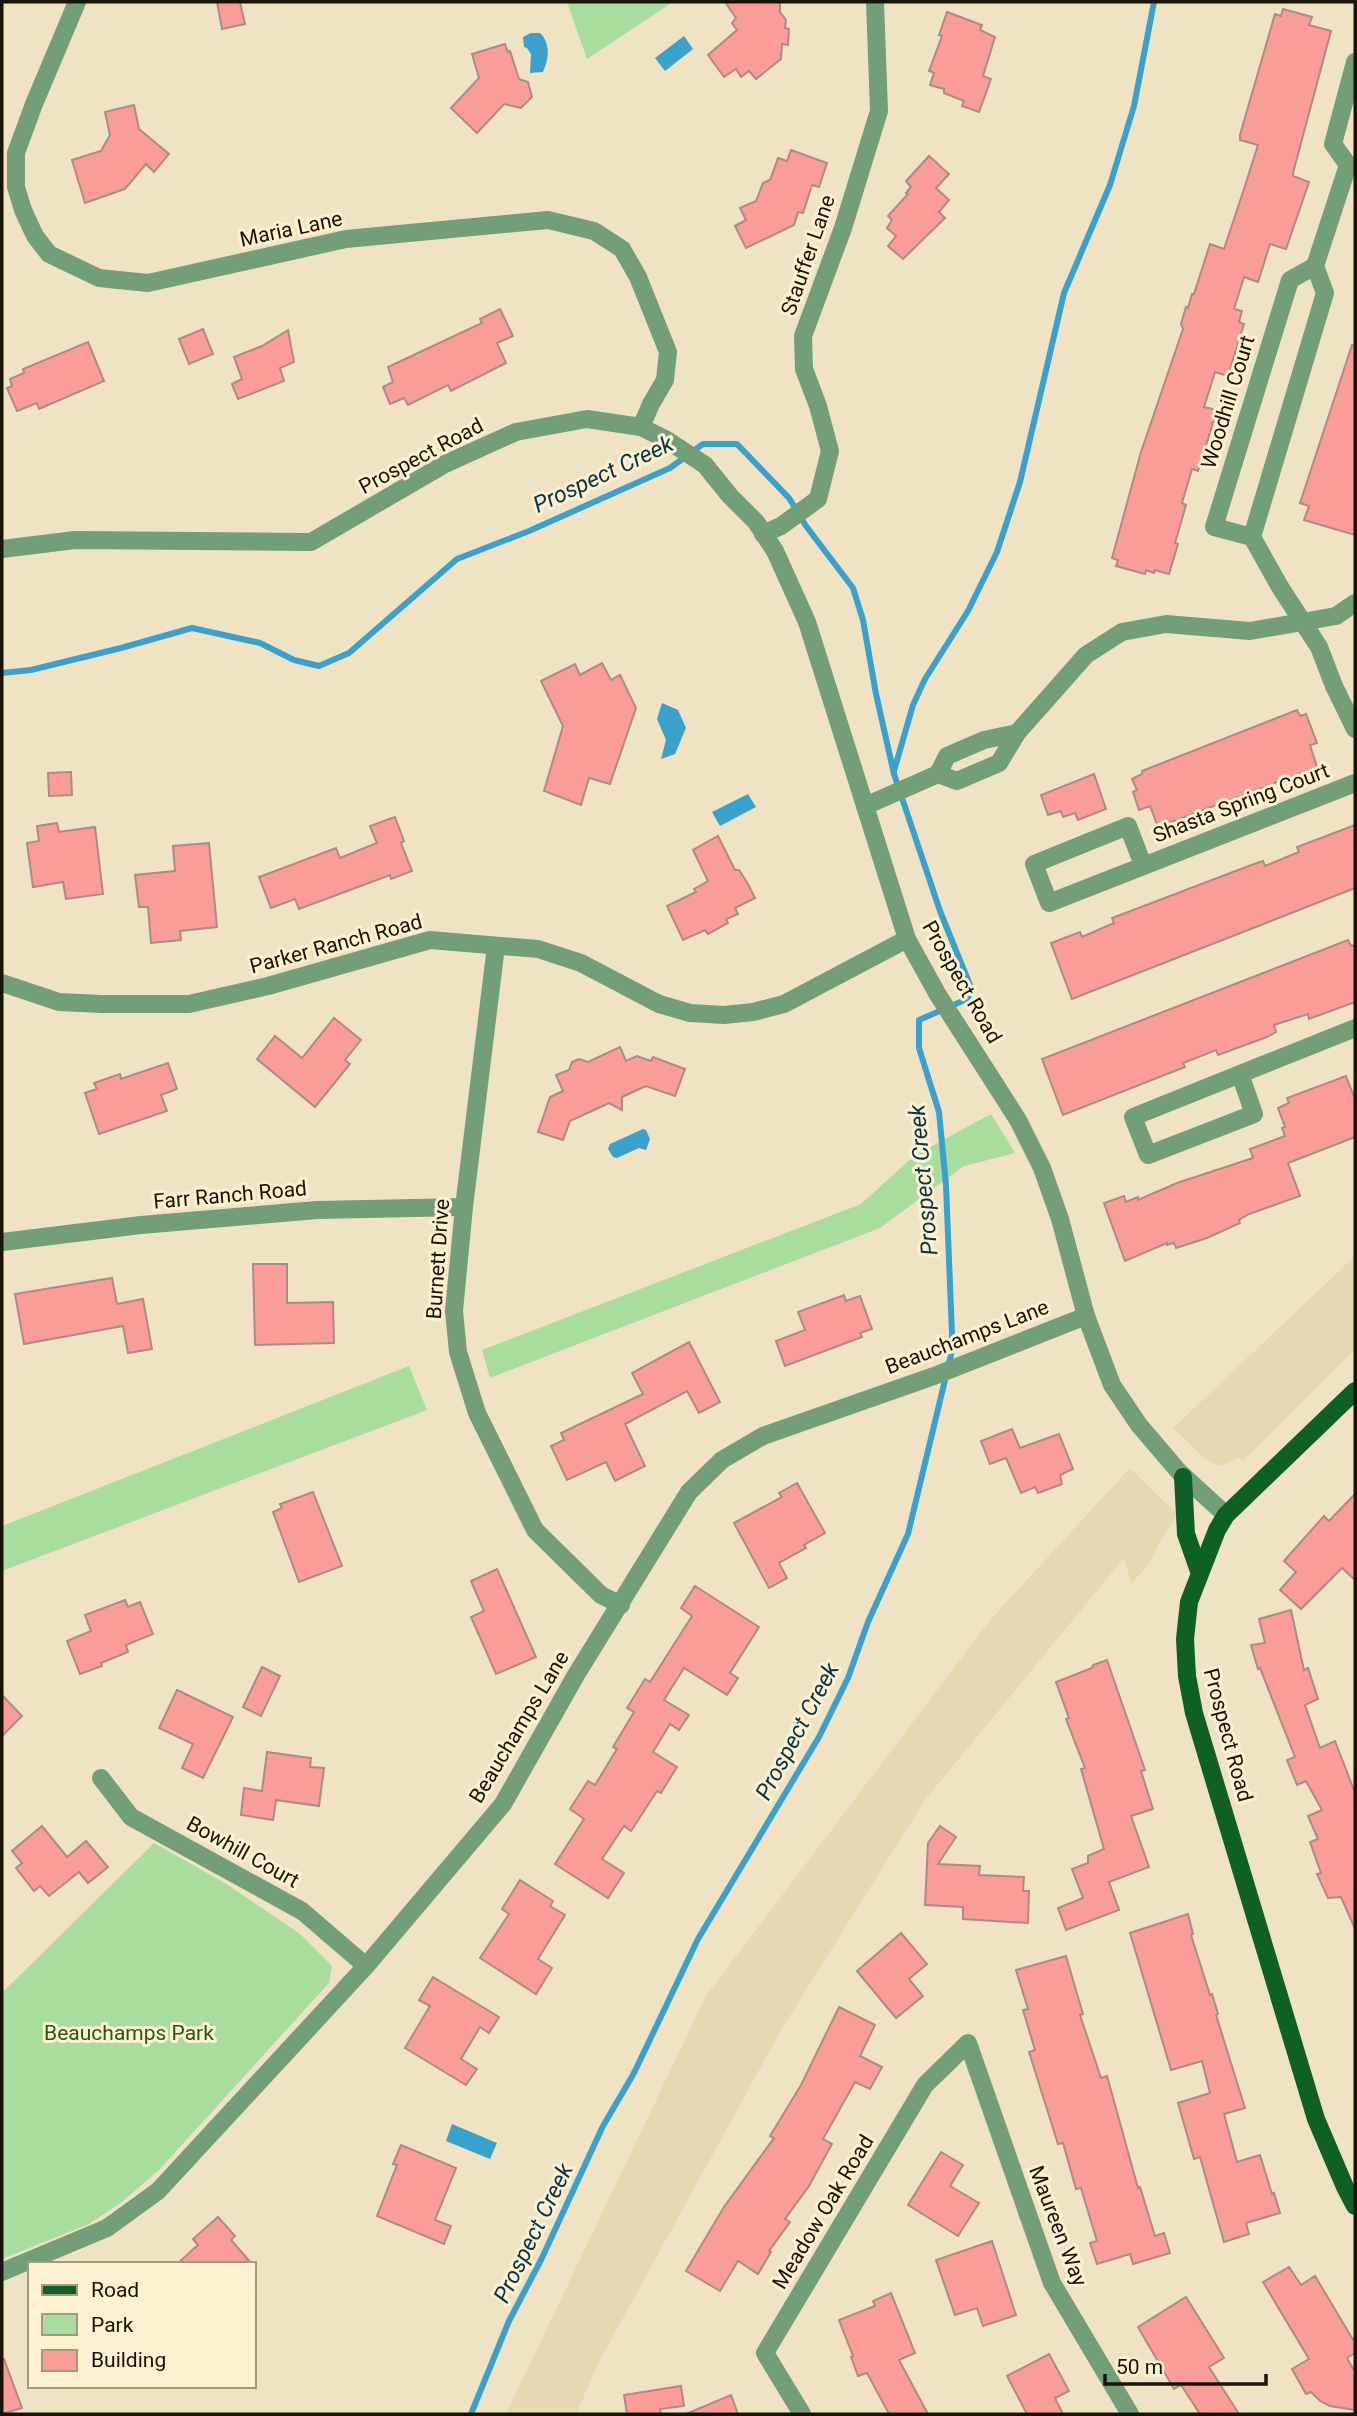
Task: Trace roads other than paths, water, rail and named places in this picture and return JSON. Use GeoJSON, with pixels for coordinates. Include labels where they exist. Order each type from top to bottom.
{"type":"FeatureCollection","features":[{"type":"Feature","properties":{"kind":"main road"},"geometry":{"type":"LineString","coordinates":[[1226,1515],[1355,1391]]}},
{"type":"Feature","properties":{"kind":"main road"},"geometry":{"type":"LineString","coordinates":[[1183,1477],[1186,1534],[1199,1571]]}},
{"type":"Feature","properties":{"kind":"main road","name":"Prospect Road"},"geometry":{"type":"LineString","coordinates":[[1226,1515],[1199,1571],[1189,1602],[1185,1639],[1186,1676],[1194,1713],[1316,2119],[1355,2206]]}},
{"type":"Feature","properties":{"kind":"street","name":"Maria Lane"},"geometry":{"type":"LineString","coordinates":[[78,2],[16,153],[16,187],[23,210],[35,236],[49,254],[99,278],[148,283],[346,239],[548,220],[594,231],[622,249],[638,277],[668,352],[665,380],[641,427]]}},
{"type":"Feature","properties":{"kind":"street","name":"Stauffer Lane"},"geometry":{"type":"LineString","coordinates":[[763,534],[785,523],[818,499],[830,451],[818,406],[804,369],[803,336],[843,228],[879,111],[875,2]]}},
{"type":"Feature","properties":{"kind":"street"},"geometry":{"type":"LineString","coordinates":[[1355,62],[1333,144],[1352,164],[1315,266],[1325,293],[1252,537],[1319,647],[1334,687],[1355,729]]}},
{"type":"Feature","properties":{"kind":"street","name":"Woodhill Court"},"geometry":{"type":"LineString","coordinates":[[1252,537],[1214,527],[1290,280],[1315,266]]}},
{"type":"Feature","properties":{"kind":"street","name":"Prospect Road"},"geometry":{"type":"LineString","coordinates":[[2,548],[75,540],[311,542],[445,464],[516,432],[587,419],[641,427],[705,465],[756,522],[775,551],[807,622],[907,939],[938,995],[1018,1120],[1042,1168],[1060,1219],[1086,1316],[1112,1385],[1139,1424],[1183,1477],[1226,1515]]}},
{"type":"Feature","properties":{"kind":"street"},"geometry":{"type":"LineString","coordinates":[[938,774],[957,780],[999,763],[1017,733],[1086,655],[1122,632],[1166,624],[1250,631],[1336,616],[1355,603]]}},
{"type":"Feature","properties":{"kind":"street"},"geometry":{"type":"LineString","coordinates":[[865,806],[938,774],[947,756],[984,740],[1017,733]]}},
{"type":"Feature","properties":{"kind":"street","name":"Shasta Spring Court"},"geometry":{"type":"LineString","coordinates":[[1143,865],[1128,826],[1034,864],[1049,903],[1355,783]]}},
{"type":"Feature","properties":{"kind":"street","name":"Parker Ranch Road"},"geometry":{"type":"LineString","coordinates":[[2,983],[59,1002],[190,1004],[268,986],[430,940],[538,949],[581,963],[659,1004],[690,1013],[724,1015],[753,1012],[784,1004],[907,939]]}},
{"type":"Feature","properties":{"kind":"street","name":"Burnett Drive"},"geometry":{"type":"LineString","coordinates":[[496,946],[454,1311],[458,1352],[477,1413],[535,1530],[601,1595],[621,1605]]}},
{"type":"Feature","properties":{"kind":"street"},"geometry":{"type":"LineString","coordinates":[[1240,1074],[1254,1114],[1148,1156],[1133,1117],[1240,1074],[1355,1028]]}},
{"type":"Feature","properties":{"kind":"street","name":"Farr Ranch Road"},"geometry":{"type":"LineString","coordinates":[[2,1242],[141,1225],[317,1210],[464,1207]]}},
{"type":"Feature","properties":{"kind":"street","name":"Beauchamps Lane"},"geometry":{"type":"LineString","coordinates":[[2,2272],[107,2228],[158,2191],[366,1966],[503,1804],[576,1675],[689,1492],[722,1460],[763,1436],[934,1376],[1086,1316]]}},
{"type":"Feature","properties":{"kind":"street","name":"Bowhill Court"},"geometry":{"type":"LineString","coordinates":[[101,1778],[131,1817],[302,1911],[366,1966]]}},
{"type":"Feature","properties":{"kind":"street","name":"Meadow Oak Road"},"geometry":{"type":"LineString","coordinates":[[803,2414],[765,2353],[925,2085],[968,2043]]}},
{"type":"Feature","properties":{"kind":"street","name":"Maureen Way"},"geometry":{"type":"LineString","coordinates":[[968,2043],[1052,2283],[1130,2414]]}},
{"type":"Feature","properties":{"kind":"water"},"geometry":{"type":"Polygon","coordinates":[[[540,33],[546,42],[548,57],[543,72],[530,73],[531,54],[524,47],[523,37],[540,33]]]}},
{"type":"Feature","properties":{"kind":"water"},"geometry":{"type":"Polygon","coordinates":[[[684,36],[693,49],[665,71],[655,58],[684,36]]]}},
{"type":"Feature","properties":{"kind":"water"},"geometry":{"type":"Polygon","coordinates":[[[662,703],[678,710],[686,728],[675,754],[661,759],[666,740],[657,719],[662,703]]]}},
{"type":"Feature","properties":{"kind":"water"},"geometry":{"type":"Polygon","coordinates":[[[748,794],[756,807],[720,826],[712,812],[748,794]]]}},
{"type":"Feature","properties":{"kind":"water"},"geometry":{"type":"Polygon","coordinates":[[[643,1129],[650,1139],[646,1150],[639,1148],[617,1158],[613,1157],[608,1149],[610,1144],[643,1129]]]}},
{"type":"Feature","properties":{"kind":"water"},"geometry":{"type":"Polygon","coordinates":[[[452,2124],[497,2143],[490,2159],[446,2141],[452,2124]]]}},
{"type":"Feature","properties":{"kind":"waterway"},"geometry":{"type":"LineString","coordinates":[[894,771],[913,705],[925,679],[968,611],[997,552],[1020,482],[1064,293],[1110,185],[1134,106],[1154,2]]}},
{"type":"Feature","properties":{"kind":"waterway","name":"Prospect Creek"},"geometry":{"type":"LineString","coordinates":[[2,673],[31,670],[192,628],[260,643],[294,660],[319,666],[349,653],[457,559],[529,531],[670,468],[703,444],[737,444],[789,498],[806,526],[853,588],[863,620],[894,774],[940,911],[970,985],[969,996],[965,1000],[919,1020],[919,1048],[939,1112],[946,1185],[952,1334],[951,1355],[908,1534],[868,1622],[848,1678],[819,1737],[698,1939],[634,2073],[603,2126],[541,2260],[509,2321],[471,2414]]}},
{"type":"Feature","properties":{"kind":"park label","name":"Beauchamps Park"},"geometry":{"type":"Point","coordinates":[129,2033]}}]}
